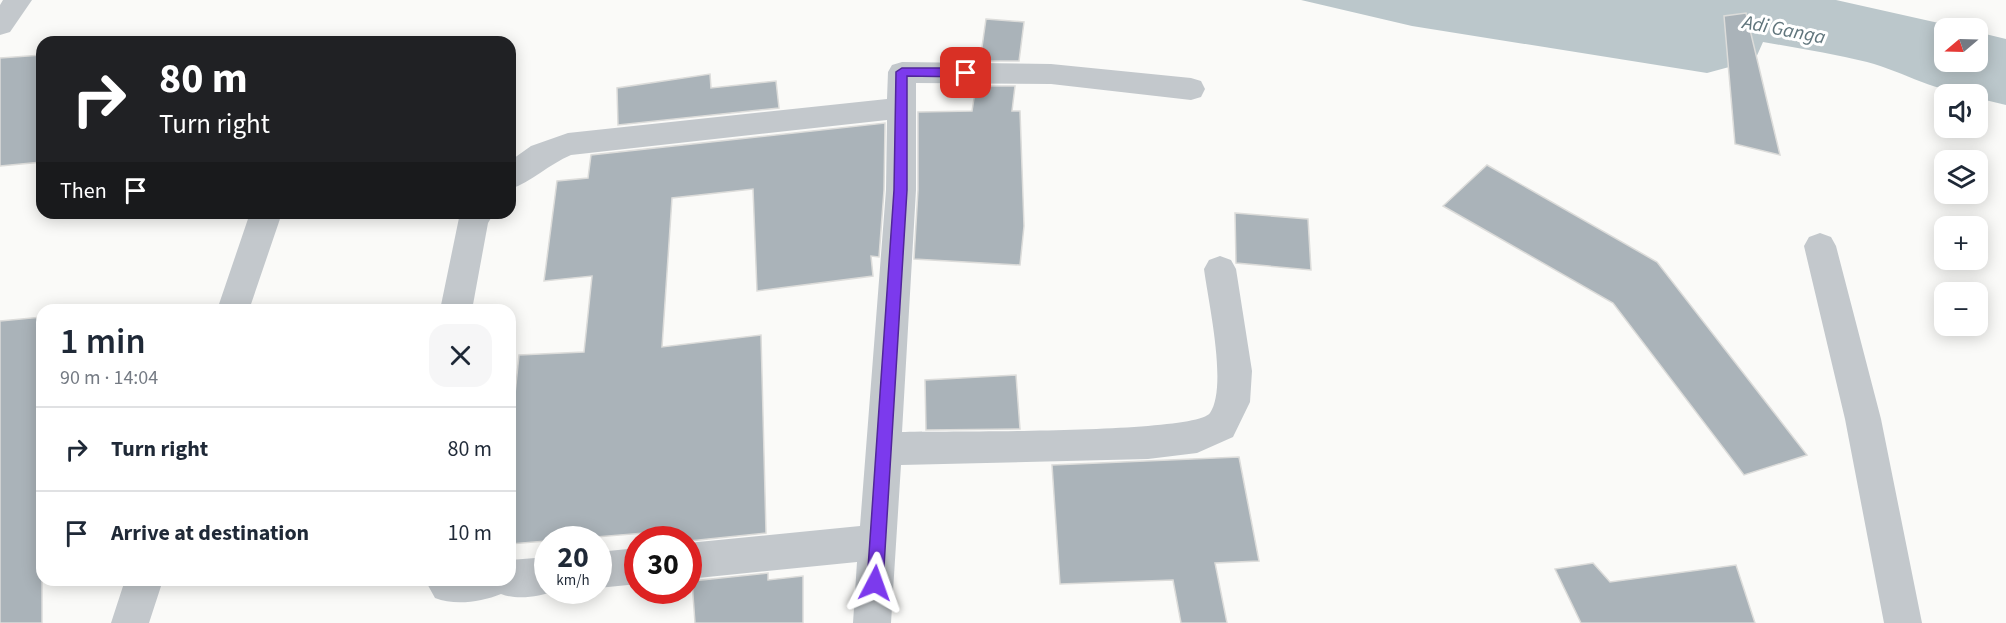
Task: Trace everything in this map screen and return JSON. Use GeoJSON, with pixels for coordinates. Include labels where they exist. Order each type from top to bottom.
{"type":"FeatureCollection","features":[{"type":"Feature","properties":{"kind":"street"},"geometry":{"type":"LineString","coordinates":[[0,25],[18,0]]}},
{"type":"Feature","properties":{"kind":"street"},"geometry":{"type":"LineString","coordinates":[[872,623],[901,190],[902,72],[1051,74],[1191,89]]}},
{"type":"Feature","properties":{"kind":"street"},"geometry":{"type":"LineString","coordinates":[[516,173],[542,154],[568,144],[901,108]]}},
{"type":"Feature","properties":{"kind":"street"},"geometry":{"type":"LineString","coordinates":[[235,304],[264,219]]}},
{"type":"Feature","properties":{"kind":"street"},"geometry":{"type":"LineString","coordinates":[[457,304],[473,219]]}},
{"type":"Feature","properties":{"kind":"street"},"geometry":{"type":"LineString","coordinates":[[1820,246],[1863,419],[1903,623]]}},
{"type":"Feature","properties":{"kind":"street"},"geometry":{"type":"LineString","coordinates":[[884,449],[1148,443],[1197,437],[1221,426],[1233,402],[1235,371],[1220,269]]}},
{"type":"Feature","properties":{"kind":"street"},"geometry":{"type":"LineString","coordinates":[[702,560],[877,542]]}},
{"type":"Feature","properties":{"kind":"street"},"geometry":{"type":"LineString","coordinates":[[516,578],[534,576]]}},
{"type":"Feature","properties":{"kind":"street"},"geometry":{"type":"LineString","coordinates":[[130,623],[142,586]]}},
{"type":"Feature","properties":{"kind":"water","name":"Adi Ganga"},"geometry":{"type":"Polygon","coordinates":[[[1301,0],[1836,0],[1934,22],[1934,72],[1988,72],[1988,35],[2006,39],[2006,105],[1988,101],[1988,84],[1934,84],[1934,87],[1867,62],[1763,42],[1755,60],[1707,73],[1412,26],[1301,0]]]}},
{"type":"Feature","properties":{"kind":"building"},"geometry":{"type":"Polygon","coordinates":[[[1746,13],[1780,155],[1735,144],[1724,16],[1746,13]]]}},
{"type":"Feature","properties":{"kind":"building"},"geometry":{"type":"Polygon","coordinates":[[[986,19],[1024,22],[1019,61],[980,61],[986,19]]]}},
{"type":"Feature","properties":{"kind":"building"},"geometry":{"type":"Polygon","coordinates":[[[36,55],[36,163],[0,166],[0,58],[36,55]]]}},
{"type":"Feature","properties":{"kind":"building"},"geometry":{"type":"Polygon","coordinates":[[[710,74],[711,88],[776,81],[779,108],[618,125],[617,88],[710,74]]]}},
{"type":"Feature","properties":{"kind":"building"},"geometry":{"type":"Polygon","coordinates":[[[976,86],[1015,86],[1012,111],[1020,111],[1024,226],[1020,265],[914,259],[918,190],[918,112],[972,111],[976,86]]]}},
{"type":"Feature","properties":{"kind":"building"},"geometry":{"type":"Polygon","coordinates":[[[885,123],[884,190],[879,257],[871,256],[873,276],[757,291],[753,189],[672,198],[662,347],[761,335],[766,533],[702,540],[702,526],[624,526],[624,535],[612,536],[612,526],[534,526],[534,542],[516,544],[516,384],[519,355],[584,352],[592,276],[544,281],[557,181],[588,178],[591,155],[885,123]]]}},
{"type":"Feature","properties":{"kind":"building"},"geometry":{"type":"Polygon","coordinates":[[[1487,165],[1657,262],[1807,455],[1744,475],[1613,303],[1443,206],[1487,165]]]}},
{"type":"Feature","properties":{"kind":"building"},"geometry":{"type":"Polygon","coordinates":[[[1235,213],[1308,219],[1311,270],[1236,263],[1235,213]]]}},
{"type":"Feature","properties":{"kind":"building"},"geometry":{"type":"Polygon","coordinates":[[[36,318],[36,586],[42,586],[42,623],[0,623],[0,321],[36,318]]]}},
{"type":"Feature","properties":{"kind":"building"},"geometry":{"type":"Polygon","coordinates":[[[1016,375],[1020,429],[926,430],[925,380],[1016,375]]]}},
{"type":"Feature","properties":{"kind":"building"},"geometry":{"type":"Polygon","coordinates":[[[1239,457],[1259,561],[1215,563],[1227,623],[1181,623],[1173,580],[1060,584],[1052,465],[1239,457]]]}},
{"type":"Feature","properties":{"kind":"building"},"geometry":{"type":"Polygon","coordinates":[[[1593,563],[1610,582],[1736,565],[1755,623],[1581,623],[1555,569],[1593,563]]]}},
{"type":"Feature","properties":{"kind":"building"},"geometry":{"type":"Polygon","coordinates":[[[768,573],[768,580],[803,576],[803,623],[695,623],[694,604],[702,604],[702,580],[768,573]]]}},
{"type":"Feature","properties":{"kind":"route"},"geometry":{"type":"LineString","coordinates":[[875,583],[901,190],[902,72],[966,73]]}}]}
